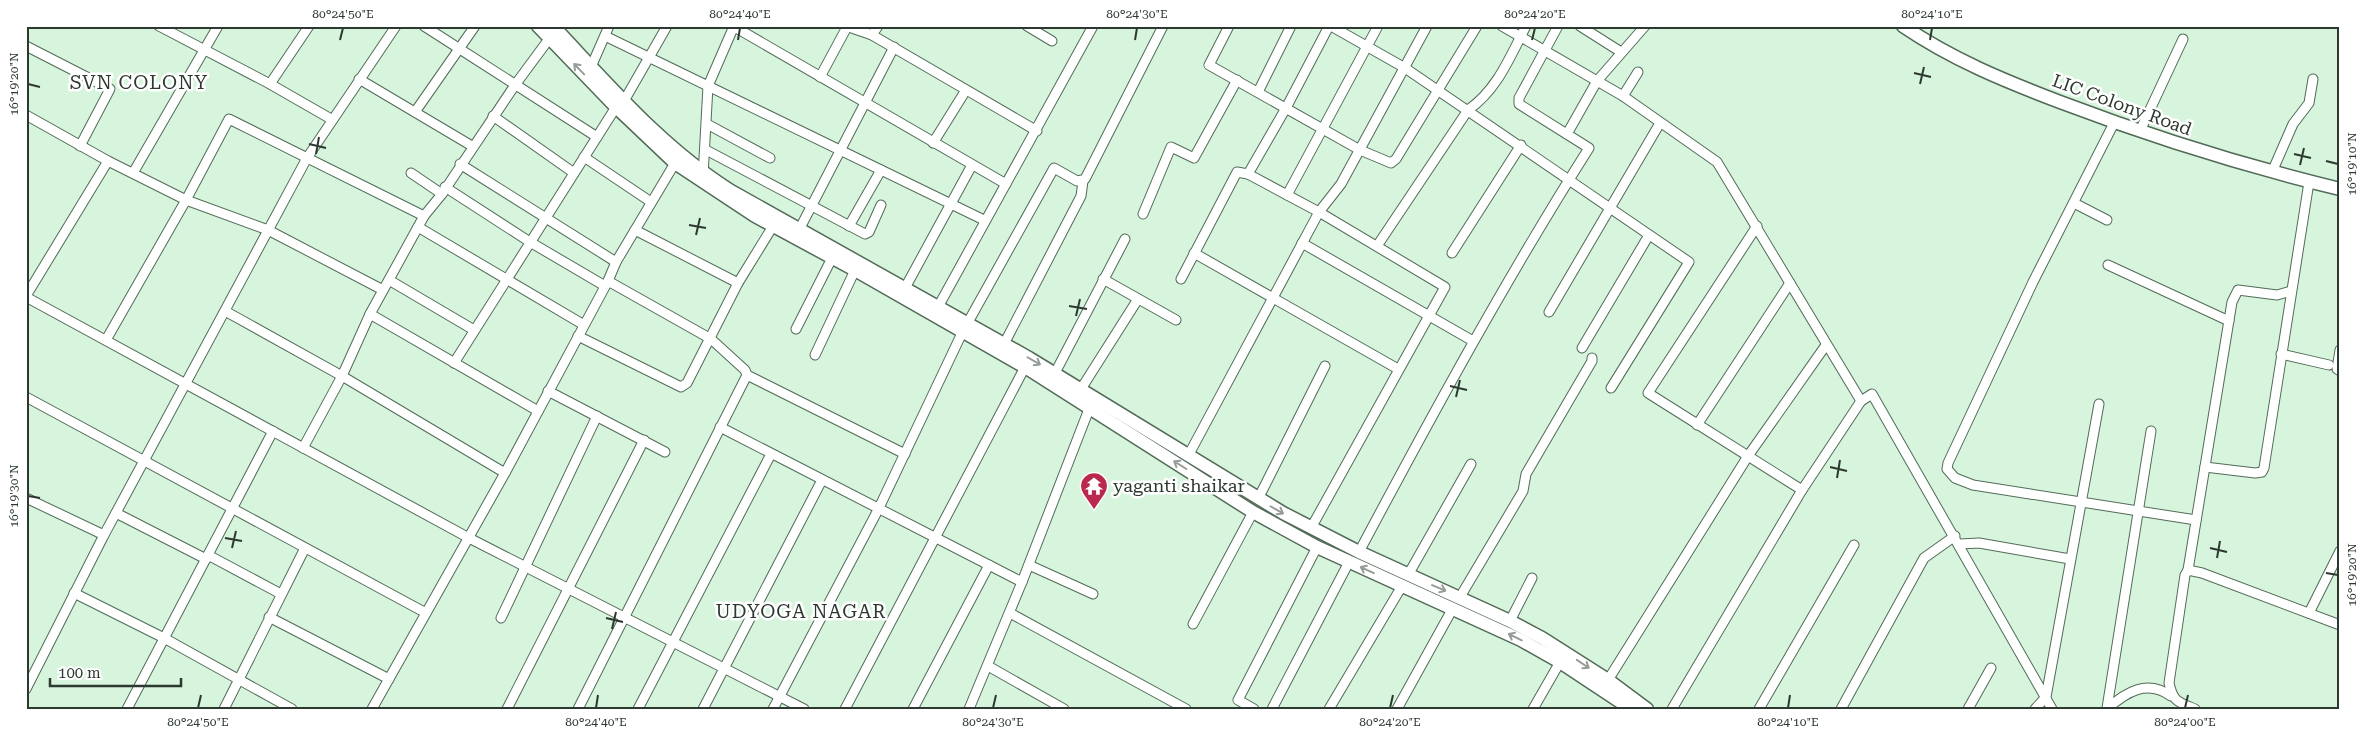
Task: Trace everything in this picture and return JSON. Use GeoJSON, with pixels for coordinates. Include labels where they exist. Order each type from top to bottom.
{"type":"FeatureCollection","features":[{"type":"Feature","properties":{"kind":"main road"},"geometry":{"type":"LineString","coordinates":[[538,26],[549,39],[620,104],[671,146],[702,178],[773,226],[965,328],[1004,344],[1055,373],[1081,389],[1092,403],[1253,512],[1349,562],[1510,621],[1558,647],[1608,680],[1647,709]]}},
{"type":"Feature","properties":{"kind":"main road"},"geometry":{"type":"LineString","coordinates":[[553,26],[591,67],[620,104],[675,163],[938,307],[965,328],[1025,368],[1188,456],[1311,528],[1360,552],[1405,581]]}},
{"type":"Feature","properties":{"kind":"main road","name":"LIC Colony Road"},"geometry":{"type":"LineString","coordinates":[[1909,28],[1978,70],[2114,123],[2231,161],[2340,189]]}},
{"type":"Feature","properties":{"kind":"main road"},"geometry":{"type":"LineString","coordinates":[[1457,602],[1560,662],[1631,709]]}},
{"type":"Feature","properties":{"kind":"street"},"geometry":{"type":"LineString","coordinates":[[159,26],[270,84],[331,119]]}},
{"type":"Feature","properties":{"kind":"street"},"geometry":{"type":"LineString","coordinates":[[133,174],[218,26]]}},
{"type":"Feature","properties":{"kind":"street"},"geometry":{"type":"LineString","coordinates":[[270,84],[309,26]]}},
{"type":"Feature","properties":{"kind":"street"},"geometry":{"type":"LineString","coordinates":[[26,689],[116,512],[307,158],[331,119],[396,26]]}},
{"type":"Feature","properties":{"kind":"street"},"geometry":{"type":"LineString","coordinates":[[424,26],[597,137]]}},
{"type":"Feature","properties":{"kind":"street"},"geometry":{"type":"LineString","coordinates":[[415,112],[475,26]]}},
{"type":"Feature","properties":{"kind":"street"},"geometry":{"type":"LineString","coordinates":[[591,67],[609,26]]}},
{"type":"Feature","properties":{"kind":"street"},"geometry":{"type":"LineString","coordinates":[[454,362],[505,279],[620,104],[668,26]]}},
{"type":"Feature","properties":{"kind":"street"},"geometry":{"type":"LineString","coordinates":[[702,178],[706,150],[708,86],[733,26],[1006,184]]}},
{"type":"Feature","properties":{"kind":"street"},"geometry":{"type":"LineString","coordinates":[[872,35],[878,26]]}},
{"type":"Feature","properties":{"kind":"street"},"geometry":{"type":"LineString","coordinates":[[1027,26],[1052,41]]}},
{"type":"Feature","properties":{"kind":"street"},"geometry":{"type":"LineString","coordinates":[[938,307],[984,220],[1037,131],[1094,26]]}},
{"type":"Feature","properties":{"kind":"street"},"geometry":{"type":"LineString","coordinates":[[1004,344],[1081,196],[1083,181],[1163,26]]}},
{"type":"Feature","properties":{"kind":"street"},"geometry":{"type":"LineString","coordinates":[[1229,26],[1209,65],[1360,150],[1387,162],[1394,161],[1440,91],[1477,26]]}},
{"type":"Feature","properties":{"kind":"street"},"geometry":{"type":"LineString","coordinates":[[1258,92],[1292,26]]}},
{"type":"Feature","properties":{"kind":"street"},"geometry":{"type":"LineString","coordinates":[[1248,174],[1330,26],[1405,68],[1521,145],[1689,262],[1611,388]]}},
{"type":"Feature","properties":{"kind":"street"},"geometry":{"type":"LineString","coordinates":[[1287,195],[1378,26]]}},
{"type":"Feature","properties":{"kind":"street"},"geometry":{"type":"LineString","coordinates":[[1188,456],[1319,212],[1341,184],[1427,26]]}},
{"type":"Feature","properties":{"kind":"street"},"geometry":{"type":"LineString","coordinates":[[1502,26],[1623,96],[1717,162],[1757,226],[1826,345],[1862,401]]}},
{"type":"Feature","properties":{"kind":"street"},"geometry":{"type":"LineString","coordinates":[[1377,246],[1468,110],[1481,101],[1493,87],[1526,26]]}},
{"type":"Feature","properties":{"kind":"street"},"geometry":{"type":"LineString","coordinates":[[1360,552],[1473,341],[1589,148],[1519,104],[1519,98],[1558,26]]}},
{"type":"Feature","properties":{"kind":"street"},"geometry":{"type":"LineString","coordinates":[[1580,26],[1621,52]]}},
{"type":"Feature","properties":{"kind":"street"},"geometry":{"type":"LineString","coordinates":[[1567,134],[1597,81],[1645,26]]}},
{"type":"Feature","properties":{"kind":"street"},"geometry":{"type":"LineString","coordinates":[[820,77],[846,27],[872,35],[1037,131]]}},
{"type":"Feature","properties":{"kind":"street"},"geometry":{"type":"LineString","coordinates":[[605,36],[984,220]]}},
{"type":"Feature","properties":{"kind":"street"},"geometry":{"type":"LineString","coordinates":[[303,448],[342,376],[370,314],[424,216],[549,39]]}},
{"type":"Feature","properties":{"kind":"street"},"geometry":{"type":"LineString","coordinates":[[2140,132],[2183,39]]}},
{"type":"Feature","properties":{"kind":"street"},"geometry":{"type":"LineString","coordinates":[[26,46],[110,89],[80,146]]}},
{"type":"Feature","properties":{"kind":"street"},"geometry":{"type":"LineString","coordinates":[[798,230],[894,47]]}},
{"type":"Feature","properties":{"kind":"street"},"geometry":{"type":"LineString","coordinates":[[1623,96],[1638,72]]}},
{"type":"Feature","properties":{"kind":"street"},"geometry":{"type":"LineString","coordinates":[[359,79],[472,146]]}},
{"type":"Feature","properties":{"kind":"street"},"geometry":{"type":"LineString","coordinates":[[2272,172],[2292,124],[2309,103],[2313,79]]}},
{"type":"Feature","properties":{"kind":"street"},"geometry":{"type":"LineString","coordinates":[[1143,214],[1171,148],[1194,158],[1237,80]]}},
{"type":"Feature","properties":{"kind":"street"},"geometry":{"type":"LineString","coordinates":[[932,142],[966,90]]}},
{"type":"Feature","properties":{"kind":"street"},"geometry":{"type":"LineString","coordinates":[[26,115],[108,161],[186,200],[268,230],[383,290]]}},
{"type":"Feature","properties":{"kind":"street"},"geometry":{"type":"LineString","coordinates":[[493,116],[574,173]]}},
{"type":"Feature","properties":{"kind":"street"},"geometry":{"type":"LineString","coordinates":[[106,340],[186,200],[229,119],[424,216]]}},
{"type":"Feature","properties":{"kind":"street"},"geometry":{"type":"LineString","coordinates":[[1549,312],[1609,206],[1660,123]]}},
{"type":"Feature","properties":{"kind":"street"},"geometry":{"type":"LineString","coordinates":[[2114,123],[1960,436],[1947,469],[1954,478],[1973,485],[2196,520]]}},
{"type":"Feature","properties":{"kind":"street"},"geometry":{"type":"LineString","coordinates":[[707,124],[770,158]]}},
{"type":"Feature","properties":{"kind":"street"},"geometry":{"type":"LineString","coordinates":[[1452,253],[1521,145]]}},
{"type":"Feature","properties":{"kind":"street"},"geometry":{"type":"LineString","coordinates":[[706,150],[865,234],[868,232],[881,204]]}},
{"type":"Feature","properties":{"kind":"street"},"geometry":{"type":"LineString","coordinates":[[584,157],[651,202]]}},
{"type":"Feature","properties":{"kind":"street"},"geometry":{"type":"LineString","coordinates":[[108,161],[26,297],[469,538],[804,709]]}},
{"type":"Feature","properties":{"kind":"street"},"geometry":{"type":"LineString","coordinates":[[372,709],[505,473],[607,284],[616,262],[675,163]]}},
{"type":"Feature","properties":{"kind":"street"},"geometry":{"type":"LineString","coordinates":[[460,164],[616,262]]}},
{"type":"Feature","properties":{"kind":"street"},"geometry":{"type":"LineString","coordinates":[[904,288],[972,165]]}},
{"type":"Feature","properties":{"kind":"street"},"geometry":{"type":"LineString","coordinates":[[773,709],[878,510],[965,328],[1054,168],[1077,181],[1083,181]]}},
{"type":"Feature","properties":{"kind":"street"},"geometry":{"type":"LineString","coordinates":[[849,226],[881,170]]}},
{"type":"Feature","properties":{"kind":"street"},"geometry":{"type":"LineString","coordinates":[[1181,279],[1237,172],[1248,174],[1319,212],[1445,287],[1311,528]]}},
{"type":"Feature","properties":{"kind":"street"},"geometry":{"type":"LineString","coordinates":[[411,173],[444,190],[530,242],[711,338],[745,370],[747,375],[905,454]]}},
{"type":"Feature","properties":{"kind":"street"},"geometry":{"type":"LineString","coordinates":[[2205,467],[2262,472],[2309,182]]}},
{"type":"Feature","properties":{"kind":"street"},"geometry":{"type":"LineString","coordinates":[[2074,203],[2106,220]]}},
{"type":"Feature","properties":{"kind":"street"},"geometry":{"type":"LineString","coordinates":[[578,336],[681,387],[687,383],[738,283],[773,226]]}},
{"type":"Feature","properties":{"kind":"street"},"geometry":{"type":"LineString","coordinates":[[1757,226],[1648,393],[1802,490]]}},
{"type":"Feature","properties":{"kind":"street"},"geometry":{"type":"LineString","coordinates":[[418,227],[584,325]]}},
{"type":"Feature","properties":{"kind":"street"},"geometry":{"type":"LineString","coordinates":[[635,230],[738,283]]}},
{"type":"Feature","properties":{"kind":"street"},"geometry":{"type":"LineString","coordinates":[[1582,348],[1649,235]]}},
{"type":"Feature","properties":{"kind":"street"},"geometry":{"type":"LineString","coordinates":[[1055,373],[1125,239]]}},
{"type":"Feature","properties":{"kind":"street"},"geometry":{"type":"LineString","coordinates":[[1302,243],[1473,341]]}},
{"type":"Feature","properties":{"kind":"street"},"geometry":{"type":"LineString","coordinates":[[1194,253],[1398,369]]}},
{"type":"Feature","properties":{"kind":"street"},"geometry":{"type":"LineString","coordinates":[[796,329],[832,258]]}},
{"type":"Feature","properties":{"kind":"street"},"geometry":{"type":"LineString","coordinates":[[2108,265],[2228,321]]}},
{"type":"Feature","properties":{"kind":"street"},"geometry":{"type":"LineString","coordinates":[[815,355],[855,270]]}},
{"type":"Feature","properties":{"kind":"street"},"geometry":{"type":"LineString","coordinates":[[389,280],[474,330]]}},
{"type":"Feature","properties":{"kind":"street"},"geometry":{"type":"LineString","coordinates":[[1104,280],[1176,320]]}},
{"type":"Feature","properties":{"kind":"street"},"geometry":{"type":"LineString","coordinates":[[1697,425],[1790,283]]}},
{"type":"Feature","properties":{"kind":"street"},"geometry":{"type":"LineString","coordinates":[[2171,696],[2169,683],[2185,575],[2188,570],[2232,302],[2238,290],[2276,295],[2291,291]]}},
{"type":"Feature","properties":{"kind":"street"},"geometry":{"type":"LineString","coordinates":[[1081,389],[1138,298]]}},
{"type":"Feature","properties":{"kind":"street"},"geometry":{"type":"LineString","coordinates":[[225,311],[342,376],[505,473]]}},
{"type":"Feature","properties":{"kind":"street"},"geometry":{"type":"LineString","coordinates":[[370,314],[538,411]]}},
{"type":"Feature","properties":{"kind":"street"},"geometry":{"type":"LineString","coordinates":[[1608,680],[1748,456],[1826,345]]}},
{"type":"Feature","properties":{"kind":"street"},"geometry":{"type":"LineString","coordinates":[[2340,350],[2337,369],[2340,371]]}},
{"type":"Feature","properties":{"kind":"street"},"geometry":{"type":"LineString","coordinates":[[2281,354],[2329,365]]}},
{"type":"Feature","properties":{"kind":"street"},"geometry":{"type":"LineString","coordinates":[[1397,709],[1457,602],[1523,492],[1526,474],[1592,358]]}},
{"type":"Feature","properties":{"kind":"street"},"geometry":{"type":"LineString","coordinates":[[1258,498],[1324,366]]}},
{"type":"Feature","properties":{"kind":"street"},"geometry":{"type":"LineString","coordinates":[[845,709],[1025,368]]}},
{"type":"Feature","properties":{"kind":"street"},"geometry":{"type":"LineString","coordinates":[[578,709],[623,616],[747,375]]}},
{"type":"Feature","properties":{"kind":"street"},"geometry":{"type":"LineString","coordinates":[[548,391],[666,452]]}},
{"type":"Feature","properties":{"kind":"street"},"geometry":{"type":"LineString","coordinates":[[1672,709],[1802,490],[1862,401],[1872,394],[2052,709]]}},
{"type":"Feature","properties":{"kind":"street"},"geometry":{"type":"LineString","coordinates":[[26,397],[426,613]]}},
{"type":"Feature","properties":{"kind":"street"},"geometry":{"type":"LineString","coordinates":[[969,709],[1010,613],[1092,403]]}},
{"type":"Feature","properties":{"kind":"street"},"geometry":{"type":"LineString","coordinates":[[2035,709],[2046,697],[2100,404]]}},
{"type":"Feature","properties":{"kind":"street"},"geometry":{"type":"LineString","coordinates":[[501,618],[524,566],[597,416]]}},
{"type":"Feature","properties":{"kind":"street"},"geometry":{"type":"LineString","coordinates":[[720,427],[878,510],[1022,582]]}},
{"type":"Feature","properties":{"kind":"street"},"geometry":{"type":"LineString","coordinates":[[128,708],[273,431]]}},
{"type":"Feature","properties":{"kind":"street"},"geometry":{"type":"LineString","coordinates":[[2107,709],[2151,431]]}},
{"type":"Feature","properties":{"kind":"street"},"geometry":{"type":"LineString","coordinates":[[507,709],[644,440]]}},
{"type":"Feature","properties":{"kind":"street"},"geometry":{"type":"LineString","coordinates":[[638,709],[771,454]]}},
{"type":"Feature","properties":{"kind":"street"},"geometry":{"type":"LineString","coordinates":[[1329,709],[1405,581],[1471,464]]}},
{"type":"Feature","properties":{"kind":"street"},"geometry":{"type":"LineString","coordinates":[[703,709],[822,480]]}},
{"type":"Feature","properties":{"kind":"street"},"geometry":{"type":"LineString","coordinates":[[26,498],[104,535]]}},
{"type":"Feature","properties":{"kind":"street"},"geometry":{"type":"LineString","coordinates":[[116,512],[281,594]]}},
{"type":"Feature","properties":{"kind":"street"},"geometry":{"type":"LineString","coordinates":[[1193,624],[1253,512]]}},
{"type":"Feature","properties":{"kind":"street"},"geometry":{"type":"LineString","coordinates":[[1841,709],[1924,558],[1957,540],[2070,559]]}},
{"type":"Feature","properties":{"kind":"street"},"geometry":{"type":"LineString","coordinates":[[1758,709],[1854,546]]}},
{"type":"Feature","properties":{"kind":"street"},"geometry":{"type":"LineString","coordinates":[[1254,709],[1238,700],[1317,547]]}},
{"type":"Feature","properties":{"kind":"street"},"geometry":{"type":"LineString","coordinates":[[224,709],[305,548]]}},
{"type":"Feature","properties":{"kind":"street"},"geometry":{"type":"LineString","coordinates":[[2308,613],[2340,551]]}},
{"type":"Feature","properties":{"kind":"street"},"geometry":{"type":"LineString","coordinates":[[1272,709],[1349,562]]}},
{"type":"Feature","properties":{"kind":"street"},"geometry":{"type":"LineString","coordinates":[[913,709],[989,565]]}},
{"type":"Feature","properties":{"kind":"street"},"geometry":{"type":"LineString","coordinates":[[1029,565],[1094,594]]}},
{"type":"Feature","properties":{"kind":"street"},"geometry":{"type":"LineString","coordinates":[[2188,570],[2202,573],[2340,625]]}},
{"type":"Feature","properties":{"kind":"street"},"geometry":{"type":"LineString","coordinates":[[1510,621],[1532,578]]}},
{"type":"Feature","properties":{"kind":"street"},"geometry":{"type":"LineString","coordinates":[[74,593],[164,638],[292,709]]}},
{"type":"Feature","properties":{"kind":"street"},"geometry":{"type":"LineString","coordinates":[[1010,613],[1186,709]]}},
{"type":"Feature","properties":{"kind":"street"},"geometry":{"type":"LineString","coordinates":[[269,617],[389,679]]}},
{"type":"Feature","properties":{"kind":"street"},"geometry":{"type":"LineString","coordinates":[[1533,709],[1560,662]]}},
{"type":"Feature","properties":{"kind":"street"},"geometry":{"type":"LineString","coordinates":[[988,666],[1064,709]]}},
{"type":"Feature","properties":{"kind":"street"},"geometry":{"type":"LineString","coordinates":[[1968,709],[1991,668]]}},
{"type":"Feature","properties":{"kind":"street"},"geometry":{"type":"LineString","coordinates":[[2107,709],[2129,691],[2145,688],[2163,690],[2177,702],[2195,709]]}},
{"type":"Feature","properties":{"kind":"place","name":"yaganti shaikar"},"geometry":{"type":"Point","coordinates":[1094,510]}},
{"type":"Feature","properties":{"kind":"district","name":"SVN COLONY"},"geometry":{"type":"Point","coordinates":[139,82]}},
{"type":"Feature","properties":{"kind":"district","name":"UDYOGA NAGAR"},"geometry":{"type":"Point","coordinates":[801,611]}}]}
